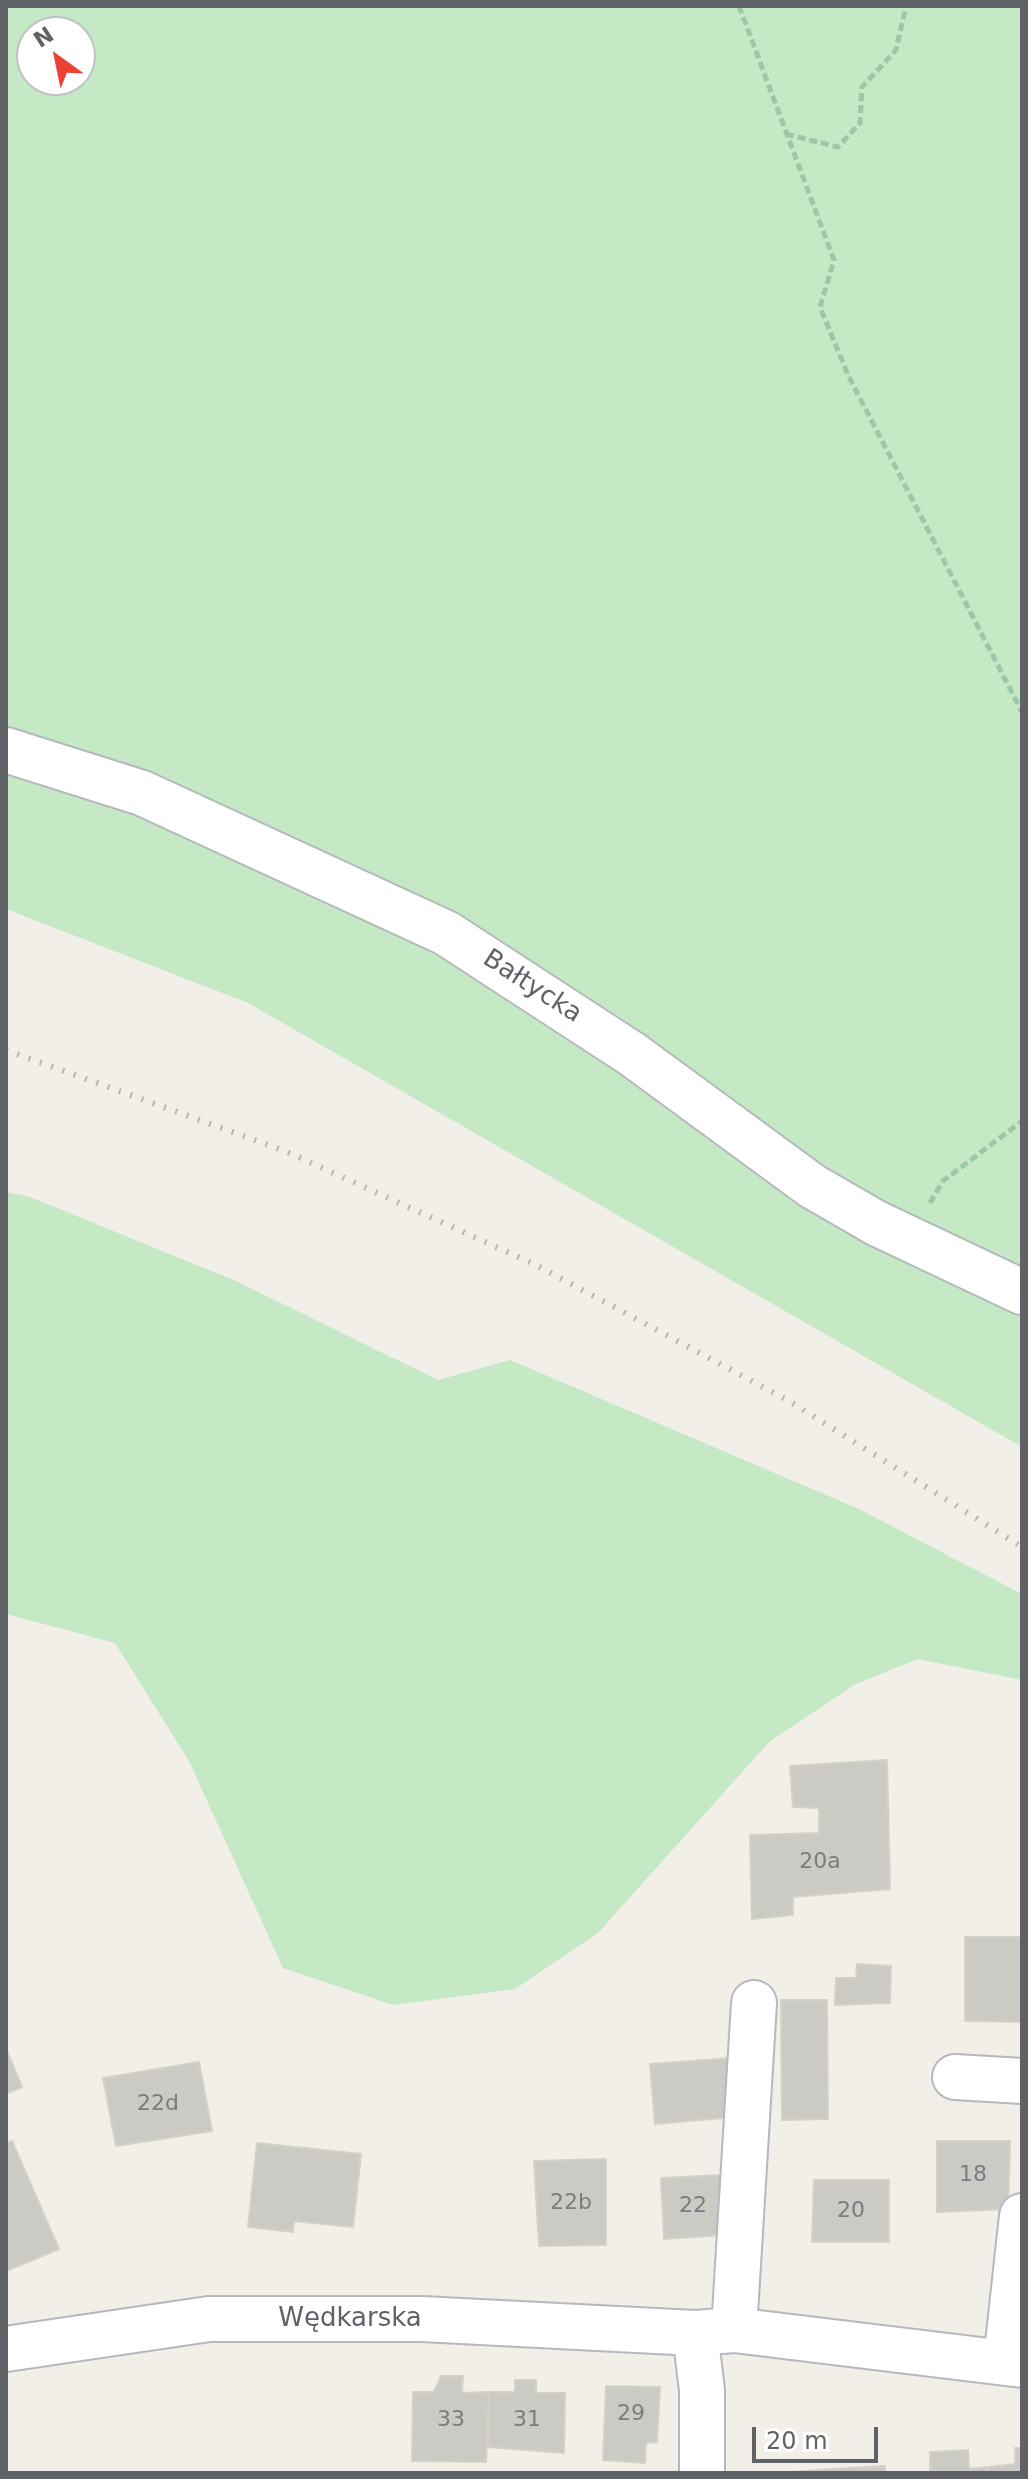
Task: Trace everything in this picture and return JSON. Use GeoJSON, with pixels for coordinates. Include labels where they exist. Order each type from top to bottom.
{"type":"FeatureCollection","features":[{"type":"Feature","properties":{"kind":"street","name":"Bałtycka"},"geometry":{"type":"LineString","coordinates":[[6,750],[142,793],[446,933],[632,1054],[812,1186],[909,1239],[1022,1292]]}},
{"type":"Feature","properties":{"kind":"street"},"geometry":{"type":"LineString","coordinates":[[702,2473],[702,2390],[715,2332],[754,2003]]}},
{"type":"Feature","properties":{"kind":"street"},"geometry":{"type":"LineString","coordinates":[[955,2077],[1022,2081]]}},
{"type":"Feature","properties":{"kind":"street"},"geometry":{"type":"LineString","coordinates":[[1014,2364],[1022,2216]]}},
{"type":"Feature","properties":{"kind":"street","name":"Wędkarska"},"geometry":{"type":"LineString","coordinates":[[6,2349],[209,2319],[422,2319],[715,2332],[1014,2364]]}},
{"type":"Feature","properties":{"kind":"path"},"geometry":{"type":"LineString","coordinates":[[739,6],[834,260],[820,307],[842,362],[1022,712]]}},
{"type":"Feature","properties":{"kind":"path"},"geometry":{"type":"LineString","coordinates":[[785,134],[838,147],[860,123],[862,87],[896,50],[906,6]]}},
{"type":"Feature","properties":{"kind":"path"},"geometry":{"type":"LineString","coordinates":[[909,1239],[943,1181],[1022,1121]]}},
{"type":"Feature","properties":{"kind":"green space"},"geometry":{"type":"Polygon","coordinates":[[[6,6],[1022,6],[1022,1447],[248,1003],[6,909],[6,6]]]}},
{"type":"Feature","properties":{"kind":"green space"},"geometry":{"type":"Polygon","coordinates":[[[6,1192],[30,1197],[236,1281],[438,1380],[510,1360],[859,1509],[1022,1594],[1022,1680],[917,1659],[854,1685],[769,1742],[598,1933],[515,1989],[393,2005],[283,1968],[189,1761],[115,1643],[6,1614],[6,1192]]]}},
{"type":"Feature","properties":{"kind":"building"},"geometry":{"type":"Polygon","coordinates":[[[887,1760],[890,1889],[793,1897],[793,1915],[752,1919],[750,1835],[819,1833],[819,1808],[793,1807],[790,1766],[887,1760]]]}},
{"type":"Feature","properties":{"kind":"building"},"geometry":{"type":"Polygon","coordinates":[[[965,1937],[1022,1937],[1022,2022],[965,2021],[965,1937]]]}},
{"type":"Feature","properties":{"kind":"building"},"geometry":{"type":"Polygon","coordinates":[[[857,1964],[891,1966],[890,2003],[835,2005],[836,1978],[856,1978],[857,1964]]]}},
{"type":"Feature","properties":{"kind":"building"},"geometry":{"type":"Polygon","coordinates":[[[781,2000],[827,2000],[828,2119],[782,2120],[781,2000]]]}},
{"type":"Feature","properties":{"kind":"building"},"geometry":{"type":"Polygon","coordinates":[[[6,2049],[22,2087],[6,2094],[6,2049]]]}},
{"type":"Feature","properties":{"kind":"building"},"geometry":{"type":"Polygon","coordinates":[[[733,2058],[734,2117],[655,2124],[650,2064],[733,2058]]]}},
{"type":"Feature","properties":{"kind":"building"},"geometry":{"type":"Polygon","coordinates":[[[199,2062],[212,2131],[116,2146],[103,2078],[199,2062]]]}},
{"type":"Feature","properties":{"kind":"building"},"geometry":{"type":"Polygon","coordinates":[[[12,2141],[59,2249],[6,2271],[6,2143],[12,2141]]]}},
{"type":"Feature","properties":{"kind":"building"},"geometry":{"type":"Polygon","coordinates":[[[937,2141],[1010,2141],[1008,2209],[937,2212],[937,2141]]]}},
{"type":"Feature","properties":{"kind":"building"},"geometry":{"type":"Polygon","coordinates":[[[257,2143],[361,2154],[353,2227],[294,2221],[293,2232],[248,2227],[257,2143]]]}},
{"type":"Feature","properties":{"kind":"building"},"geometry":{"type":"Polygon","coordinates":[[[606,2159],[606,2245],[539,2246],[534,2161],[606,2159]]]}},
{"type":"Feature","properties":{"kind":"building"},"geometry":{"type":"Polygon","coordinates":[[[723,2175],[724,2235],[664,2239],[661,2178],[723,2175]]]}},
{"type":"Feature","properties":{"kind":"building"},"geometry":{"type":"Polygon","coordinates":[[[814,2180],[889,2180],[889,2242],[812,2242],[814,2180]]]}},
{"type":"Feature","properties":{"kind":"building"},"geometry":{"type":"Polygon","coordinates":[[[441,2376],[463,2376],[462,2393],[489,2392],[486,2462],[412,2461],[413,2392],[434,2392],[441,2376]]]}},
{"type":"Feature","properties":{"kind":"building"},"geometry":{"type":"Polygon","coordinates":[[[515,2380],[536,2380],[536,2393],[565,2393],[564,2453],[488,2447],[489,2392],[515,2392],[515,2380]]]}},
{"type":"Feature","properties":{"kind":"building"},"geometry":{"type":"Polygon","coordinates":[[[606,2386],[660,2387],[657,2442],[646,2443],[645,2463],[603,2460],[606,2386]]]}},
{"type":"Feature","properties":{"kind":"building"},"geometry":{"type":"Polygon","coordinates":[[[1015,2448],[1022,2448],[1022,2473],[988,2473],[988,2467],[1015,2464],[1015,2448]]]}},
{"type":"Feature","properties":{"kind":"building"},"geometry":{"type":"Polygon","coordinates":[[[968,2450],[969,2469],[988,2467],[988,2473],[930,2473],[930,2452],[968,2450]]]}},
{"type":"Feature","properties":{"kind":"building"},"geometry":{"type":"Polygon","coordinates":[[[885,2466],[885,2473],[832,2473],[831,2469],[885,2466]]]}},
{"type":"Feature","properties":{"kind":"building"},"geometry":{"type":"Polygon","coordinates":[[[831,2469],[832,2473],[779,2473],[831,2469]]]}},
{"type":"Feature","properties":{"kind":"railway"},"geometry":{"type":"LineString","coordinates":[[6,1050],[285,1151],[536,1265],[789,1401],[1022,1547]]}}]}
